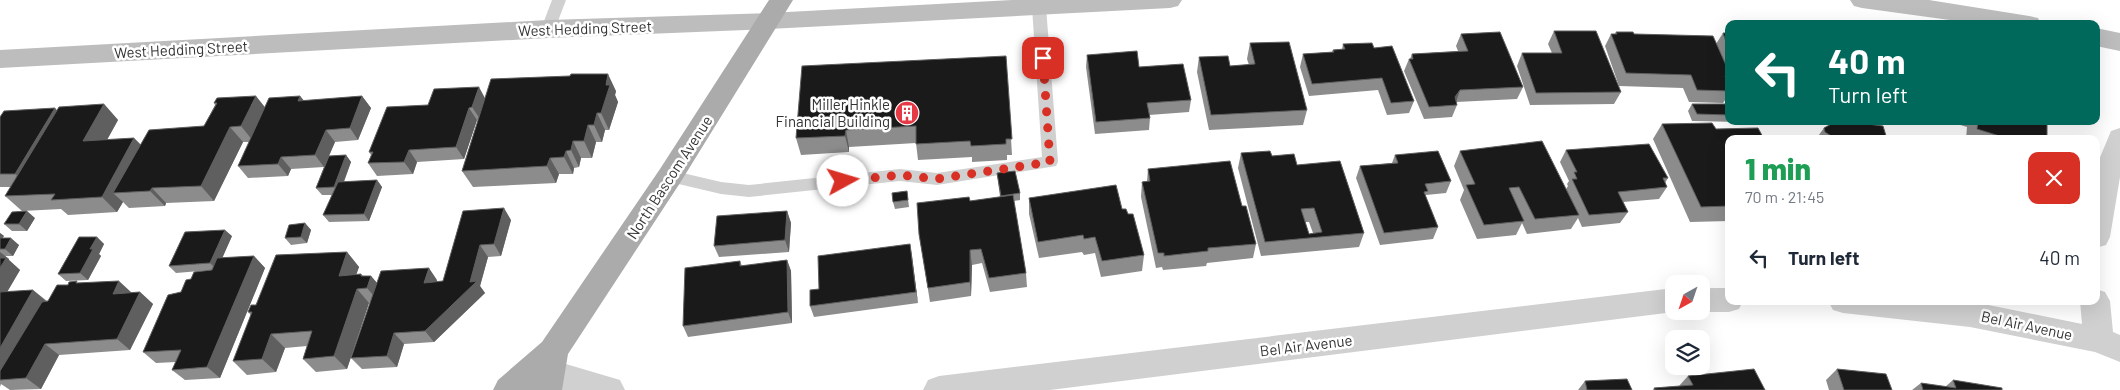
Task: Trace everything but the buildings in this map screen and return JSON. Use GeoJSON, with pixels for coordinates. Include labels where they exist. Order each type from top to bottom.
{"type":"FeatureCollection","features":[{"type":"Feature","properties":{"kind":"main road","name":"West Hedding Street"},"geometry":{"type":"LineString","coordinates":[[0,59],[548,28],[775,10],[1039,7],[1170,0]]}},
{"type":"Feature","properties":{"kind":"main road"},"geometry":{"type":"LineString","coordinates":[[1862,0],[1959,12],[2005,20]]}},
{"type":"Feature","properties":{"kind":"main road","name":"North Bascom Avenue"},"geometry":{"type":"LineString","coordinates":[[509,390],[550,371],[775,10]]}},
{"type":"Feature","properties":{"kind":"main road"},"geometry":{"type":"LineString","coordinates":[[2100,38],[2120,42]]}},
{"type":"Feature","properties":{"kind":"street"},"geometry":{"type":"LineString","coordinates":[[2100,212],[2105,181],[2120,138]]}},
{"type":"Feature","properties":{"kind":"street"},"geometry":{"type":"LineString","coordinates":[[1710,300],[1725,300]]}},
{"type":"Feature","properties":{"kind":"street","name":"Bel Air Avenue"},"geometry":{"type":"LineString","coordinates":[[939,390],[1665,301]]}},
{"type":"Feature","properties":{"kind":"street","name":"Bel Air Avenue"},"geometry":{"type":"LineString","coordinates":[[1882,305],[1970,314],[2110,345]]}},
{"type":"Feature","properties":{"kind":"street"},"geometry":{"type":"LineString","coordinates":[[2097,305],[2110,345]]}},
{"type":"Feature","properties":{"kind":"street"},"geometry":{"type":"LineString","coordinates":[[550,371],[609,390]]}},
{"type":"Feature","properties":{"kind":"lane"},"geometry":{"type":"LineString","coordinates":[[548,28],[559,0]]}},
{"type":"Feature","properties":{"kind":"lane"},"geometry":{"type":"LineString","coordinates":[[670,176],[721,188],[749,191],[900,175],[936,179],[1050,162],[1039,7]]}},
{"type":"Feature","properties":{"kind":"place","name":"Miller Hinkle Financial Building"},"geometry":{"type":"Point","coordinates":[907,113]}},
{"type":"Feature","properties":{"kind":"route"},"geometry":{"type":"LineString","coordinates":[[843,181],[900,175],[936,179],[1050,162],[1043,58]]}}]}
